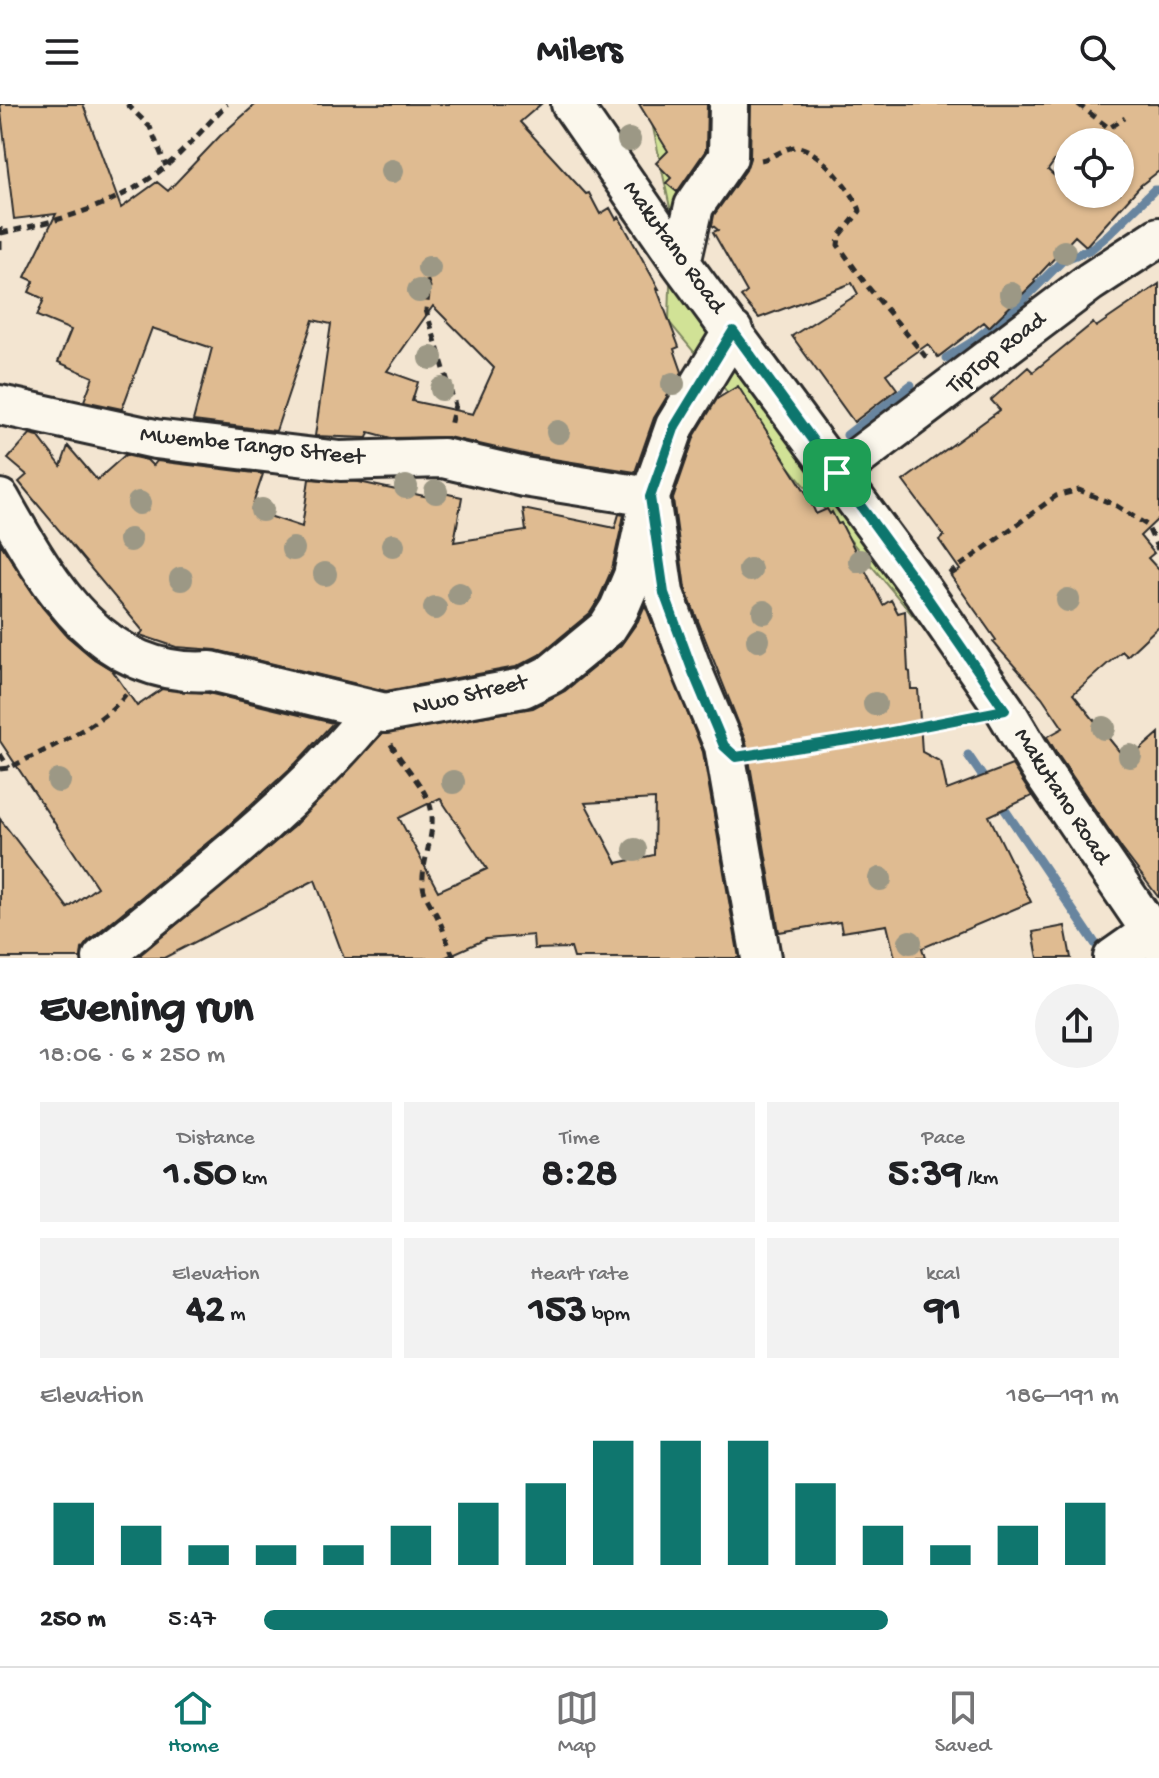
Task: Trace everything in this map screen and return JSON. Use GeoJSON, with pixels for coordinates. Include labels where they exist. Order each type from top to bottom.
{"type":"FeatureCollection","features":[{"type":"Feature","properties":{"kind":"street","name":"Makutano Road"},"geometry":{"type":"LineString","coordinates":[[571,104],[681,263],[922,590],[1005,710],[1039,767],[1154,938]]}},
{"type":"Feature","properties":{"kind":"street"},"geometry":{"type":"LineString","coordinates":[[681,263],[694,206],[728,157],[729,104]]}},
{"type":"Feature","properties":{"kind":"street","name":"TipTop Road"},"geometry":{"type":"LineString","coordinates":[[837,473],[1090,282],[1159,237]]}},
{"type":"Feature","properties":{"kind":"street","name":"Nwo Street"},"geometry":{"type":"LineString","coordinates":[[0,499],[22,539],[71,611],[109,642],[145,664],[192,672],[211,671],[378,712],[404,711],[523,688],[551,674],[607,628],[619,609],[633,576],[650,497],[675,426],[733,331]]}},
{"type":"Feature","properties":{"kind":"street","name":"Mwembe Tango Street"},"geometry":{"type":"LineString","coordinates":[[0,405],[155,439],[324,459],[443,458],[524,477],[650,497]]}},
{"type":"Feature","properties":{"kind":"street"},"geometry":{"type":"LineString","coordinates":[[650,497],[664,593],[724,746],[761,958]]}},
{"type":"Feature","properties":{"kind":"street"},"geometry":{"type":"LineString","coordinates":[[102,958],[269,820],[378,712]]}},
{"type":"Feature","properties":{"kind":"street"},"geometry":{"type":"LineString","coordinates":[[1113,958],[1154,938]]}},
{"type":"Feature","properties":{"kind":"path"},"geometry":{"type":"LineString","coordinates":[[127,104],[150,127],[166,166]]}},
{"type":"Feature","properties":{"kind":"path"},"geometry":{"type":"LineString","coordinates":[[0,252],[0,230],[47,223],[128,192],[166,166],[227,104]]}},
{"type":"Feature","properties":{"kind":"path"},"geometry":{"type":"LineString","coordinates":[[1078,104],[1109,128],[1125,118]]}},
{"type":"Feature","properties":{"kind":"path"},"geometry":{"type":"LineString","coordinates":[[728,157],[756,160],[801,147],[811,152],[839,179],[857,200],[860,211],[839,237],[838,245],[877,299],[953,388]]}},
{"type":"Feature","properties":{"kind":"path"},"geometry":{"type":"LineString","coordinates":[[422,267],[429,287],[426,310],[455,405],[443,458]]}},
{"type":"Feature","properties":{"kind":"path"},"geometry":{"type":"LineString","coordinates":[[922,590],[956,571],[1056,496],[1079,490],[1093,494],[1147,525],[1159,552]]}},
{"type":"Feature","properties":{"kind":"path"},"geometry":{"type":"LineString","coordinates":[[0,769],[9,768],[76,734],[121,701],[145,664]]}},
{"type":"Feature","properties":{"kind":"path"},"geometry":{"type":"LineString","coordinates":[[724,746],[736,757],[861,738],[1005,710]]}},
{"type":"Feature","properties":{"kind":"path"},"geometry":{"type":"LineString","coordinates":[[378,712],[396,753],[408,765],[430,805],[432,821],[423,883],[425,894],[455,958]]}},
{"type":"Feature","properties":{"kind":"path"},"geometry":{"type":"LineString","coordinates":[[0,754],[9,768]]}},
{"type":"Feature","properties":{"kind":"green space"},"geometry":{"type":"Polygon","coordinates":[[[648,104],[702,104],[705,153],[680,249],[952,652],[929,635],[669,322],[672,217],[648,104]]]}},
{"type":"Feature","properties":{"kind":"building"},"geometry":{"type":"Polygon","coordinates":[[[0,104],[83,104],[121,208],[157,182],[168,191],[220,136],[256,104],[541,104],[520,122],[586,194],[589,193],[600,214],[610,208],[616,219],[619,217],[659,289],[679,347],[674,349],[682,372],[654,418],[635,472],[528,455],[448,437],[391,438],[369,432],[367,438],[315,436],[331,324],[313,320],[276,431],[193,421],[212,348],[152,328],[122,409],[84,401],[93,377],[58,362],[71,330],[37,316],[44,299],[29,292],[34,281],[25,277],[56,214],[14,219],[0,104]],[[433,306],[387,371],[418,382],[412,401],[473,414],[494,368],[433,306]]]}},
{"type":"Feature","properties":{"kind":"building"},"geometry":{"type":"Polygon","coordinates":[[[639,104],[707,104],[706,150],[677,192],[666,183],[671,178],[656,163],[668,151],[639,104]]]}},
{"type":"Feature","properties":{"kind":"building"},"geometry":{"type":"Polygon","coordinates":[[[751,104],[1159,104],[1159,171],[1134,193],[1134,128],[1054,128],[1054,162],[1048,170],[1054,175],[1054,208],[1120,208],[1086,246],[1075,236],[1035,282],[989,327],[984,322],[938,357],[928,344],[886,374],[897,389],[854,422],[792,336],[858,294],[852,283],[759,318],[741,297],[747,292],[713,232],[718,230],[712,225],[714,215],[746,170],[750,158],[751,104]]]}},
{"type":"Feature","properties":{"kind":"building"},"geometry":{"type":"Polygon","coordinates":[[[1159,284],[1159,518],[1140,536],[1154,553],[1148,558],[1159,570],[1159,626],[1127,656],[1122,651],[1073,694],[1127,761],[1159,733],[1159,898],[1058,755],[1047,737],[1063,728],[1042,697],[993,642],[996,640],[951,576],[960,570],[939,540],[944,536],[903,481],[1000,410],[991,400],[1028,367],[1033,372],[1093,323],[1096,327],[1159,284]]]}},
{"type":"Feature","properties":{"kind":"building"},"geometry":{"type":"Polygon","coordinates":[[[738,386],[808,496],[816,514],[827,509],[838,524],[841,523],[883,605],[891,600],[898,613],[905,611],[908,671],[911,689],[918,689],[922,752],[941,762],[947,790],[1012,765],[1032,796],[989,816],[1031,902],[922,948],[925,958],[895,958],[887,925],[842,932],[840,922],[779,932],[746,742],[685,588],[673,499],[695,435],[717,399],[738,386]]]}},
{"type":"Feature","properties":{"kind":"building"},"geometry":{"type":"Polygon","coordinates":[[[30,434],[38,436],[61,466],[68,446],[97,480],[125,455],[147,460],[153,466],[157,461],[263,474],[251,510],[302,527],[309,479],[359,482],[438,499],[439,492],[462,497],[454,542],[526,531],[523,509],[615,528],[619,514],[624,515],[612,569],[599,599],[590,613],[539,655],[516,667],[386,691],[216,650],[176,647],[140,635],[143,631],[19,482],[27,475],[8,459],[30,434]]]}},
{"type":"Feature","properties":{"kind":"building"},"geometry":{"type":"Polygon","coordinates":[[[0,543],[42,607],[67,636],[112,670],[137,706],[162,689],[208,693],[333,723],[296,763],[229,825],[88,941],[82,949],[81,958],[0,958],[0,819],[68,908],[97,887],[0,741],[0,543]]]}},
{"type":"Feature","properties":{"kind":"building"},"geometry":{"type":"Polygon","coordinates":[[[645,605],[703,752],[739,958],[574,958],[571,948],[534,949],[533,935],[486,939],[444,958],[344,958],[315,880],[164,958],[143,958],[140,955],[293,827],[382,734],[533,708],[565,691],[621,645],[645,605]],[[440,798],[399,818],[438,891],[487,869],[440,798]],[[655,799],[585,803],[617,863],[654,855],[655,799]]]}},
{"type":"Feature","properties":{"kind":"building"},"geometry":{"type":"Polygon","coordinates":[[[1065,926],[1071,958],[1038,958],[1033,932],[1065,926]]]}},
{"type":"Feature","properties":{"kind":"waterway"},"geometry":{"type":"LineString","coordinates":[[946,358],[972,342],[1020,303],[1063,260],[1091,249],[1154,190],[1159,190]]}},
{"type":"Feature","properties":{"kind":"waterway"},"geometry":{"type":"LineString","coordinates":[[847,435],[911,385]]}},
{"type":"Feature","properties":{"kind":"waterway"},"geometry":{"type":"LineString","coordinates":[[968,755],[989,786]]}},
{"type":"Feature","properties":{"kind":"waterway"},"geometry":{"type":"LineString","coordinates":[[999,801],[1103,955]]}},
{"type":"Feature","properties":{"kind":"route"},"geometry":{"type":"LineString","coordinates":[[733,331],[837,473],[1005,710],[861,738],[736,757],[724,746],[664,593],[650,497],[675,426],[733,331]]}}]}
